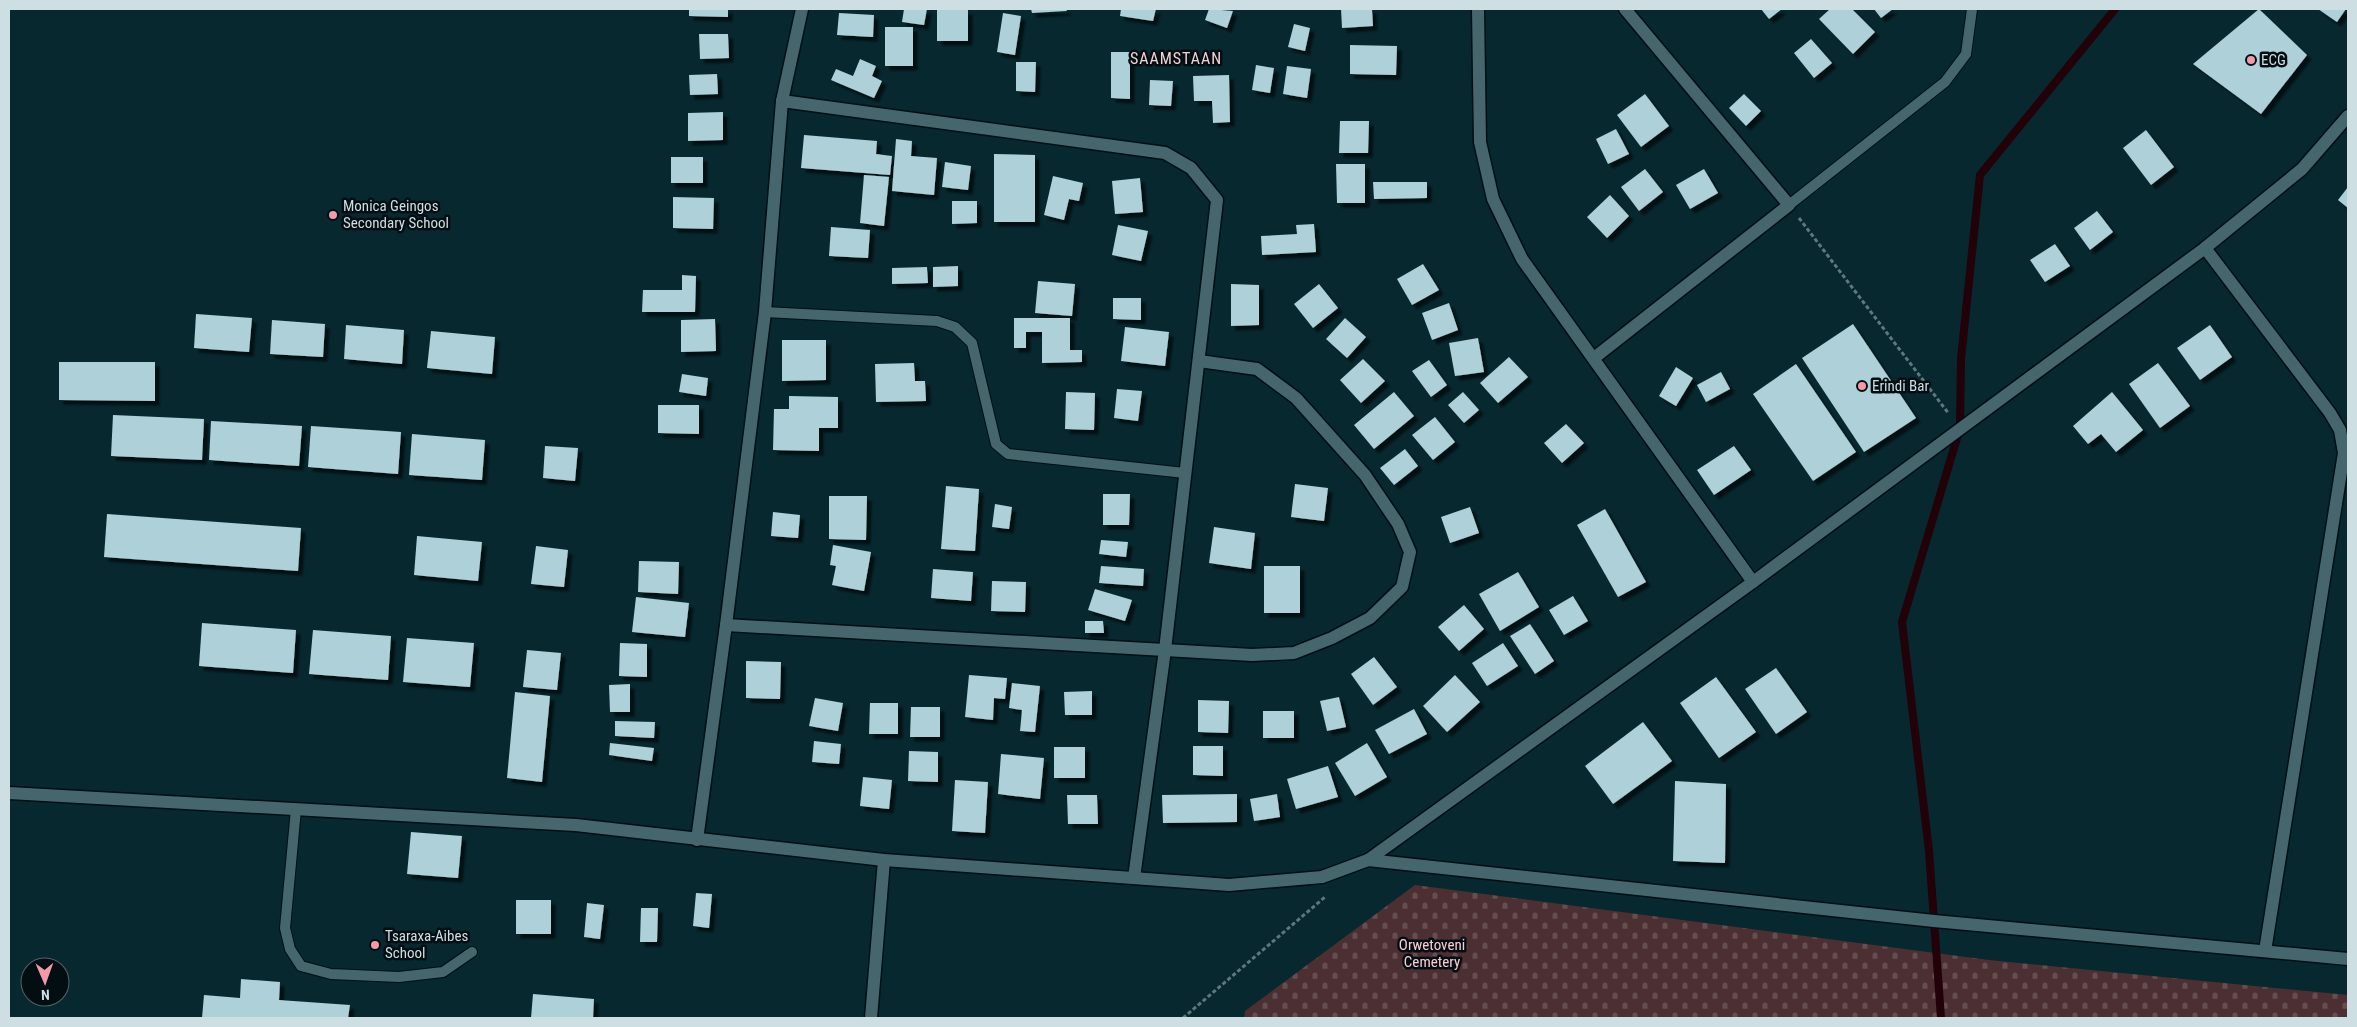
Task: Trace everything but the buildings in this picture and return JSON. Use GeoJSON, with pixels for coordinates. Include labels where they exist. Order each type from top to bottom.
{"type":"FeatureCollection","features":[{"type":"Feature","properties":{"kind":"street"},"geometry":{"type":"LineString","coordinates":[[697,840],[765,312],[782,101],[802,9]]}},
{"type":"Feature","properties":{"kind":"street"},"geometry":{"type":"LineString","coordinates":[[1478,9],[1480,142],[1493,199],[1522,259],[1753,582]]}},
{"type":"Feature","properties":{"kind":"street"},"geometry":{"type":"LineString","coordinates":[[1594,358],[1789,204],[1625,9]]}},
{"type":"Feature","properties":{"kind":"street"},"geometry":{"type":"LineString","coordinates":[[782,101],[1165,153],[1191,168],[1217,200],[1165,650],[1134,878]]}},
{"type":"Feature","properties":{"kind":"street"},"geometry":{"type":"LineString","coordinates":[[9,793],[576,825],[884,860],[1229,885],[1322,877],[1368,860],[1753,582],[2206,248],[2302,169],[2348,116]]}},
{"type":"Feature","properties":{"kind":"street"},"geometry":{"type":"LineString","coordinates":[[2206,248],[2330,413],[2340,430],[2344,453],[2265,951]]}},
{"type":"Feature","properties":{"kind":"street"},"geometry":{"type":"LineString","coordinates":[[726,625],[1252,655],[1294,653],[1332,638],[1370,618],[1402,587],[1410,552],[1398,524],[1365,476],[1296,398],[1257,369],[1199,361]]}},
{"type":"Feature","properties":{"kind":"street"},"geometry":{"type":"LineString","coordinates":[[871,1018],[884,860]]}},
{"type":"Feature","properties":{"kind":"street"},"geometry":{"type":"LineString","coordinates":[[1368,860],[1924,920],[2348,959]]}},
{"type":"Feature","properties":{"kind":"lane"},"geometry":{"type":"LineString","coordinates":[[1789,204],[1945,82],[1966,54],[1972,9]]}},
{"type":"Feature","properties":{"kind":"lane"},"geometry":{"type":"LineString","coordinates":[[765,312],[937,321],[955,327],[972,343],[996,444],[1008,454],[1185,473]]}},
{"type":"Feature","properties":{"kind":"lane"},"geometry":{"type":"LineString","coordinates":[[296,809],[285,928],[290,949],[301,966],[331,974],[399,977],[443,972],[472,952]]}},
{"type":"Feature","properties":{"kind":"path"},"geometry":{"type":"LineString","coordinates":[[1789,204],[1960,428]]}},
{"type":"Feature","properties":{"kind":"path"},"geometry":{"type":"LineString","coordinates":[[1183,1018],[1331,892]]}},
{"type":"Feature","properties":{"kind":"green space","name":"Orwetoveni Cemetery"},"geometry":{"type":"Polygon","coordinates":[[[1415,885],[1989,960],[2348,995],[2348,1018],[1244,1018],[1245,1011],[1415,885]]]}},
{"type":"Feature","properties":{"kind":"waterway"},"geometry":{"type":"LineString","coordinates":[[1941,1018],[1929,851],[1902,622],[1960,428],[1961,359],[1980,175],[2115,9]]}},
{"type":"Feature","properties":{"kind":"place","name":"ECG"},"geometry":{"type":"Point","coordinates":[2251,60]}},
{"type":"Feature","properties":{"kind":"place","name":"Monica Geingos Secondary School"},"geometry":{"type":"Point","coordinates":[333,215]}},
{"type":"Feature","properties":{"kind":"place","name":"Erindi Bar"},"geometry":{"type":"Point","coordinates":[1862,386]}},
{"type":"Feature","properties":{"kind":"place","name":"Tsaraxa-Aibes School"},"geometry":{"type":"Point","coordinates":[375,945]}},
{"type":"Feature","properties":{"kind":"district","name":"SAAMSTAAN"},"geometry":{"type":"Point","coordinates":[1176,58]}}]}
